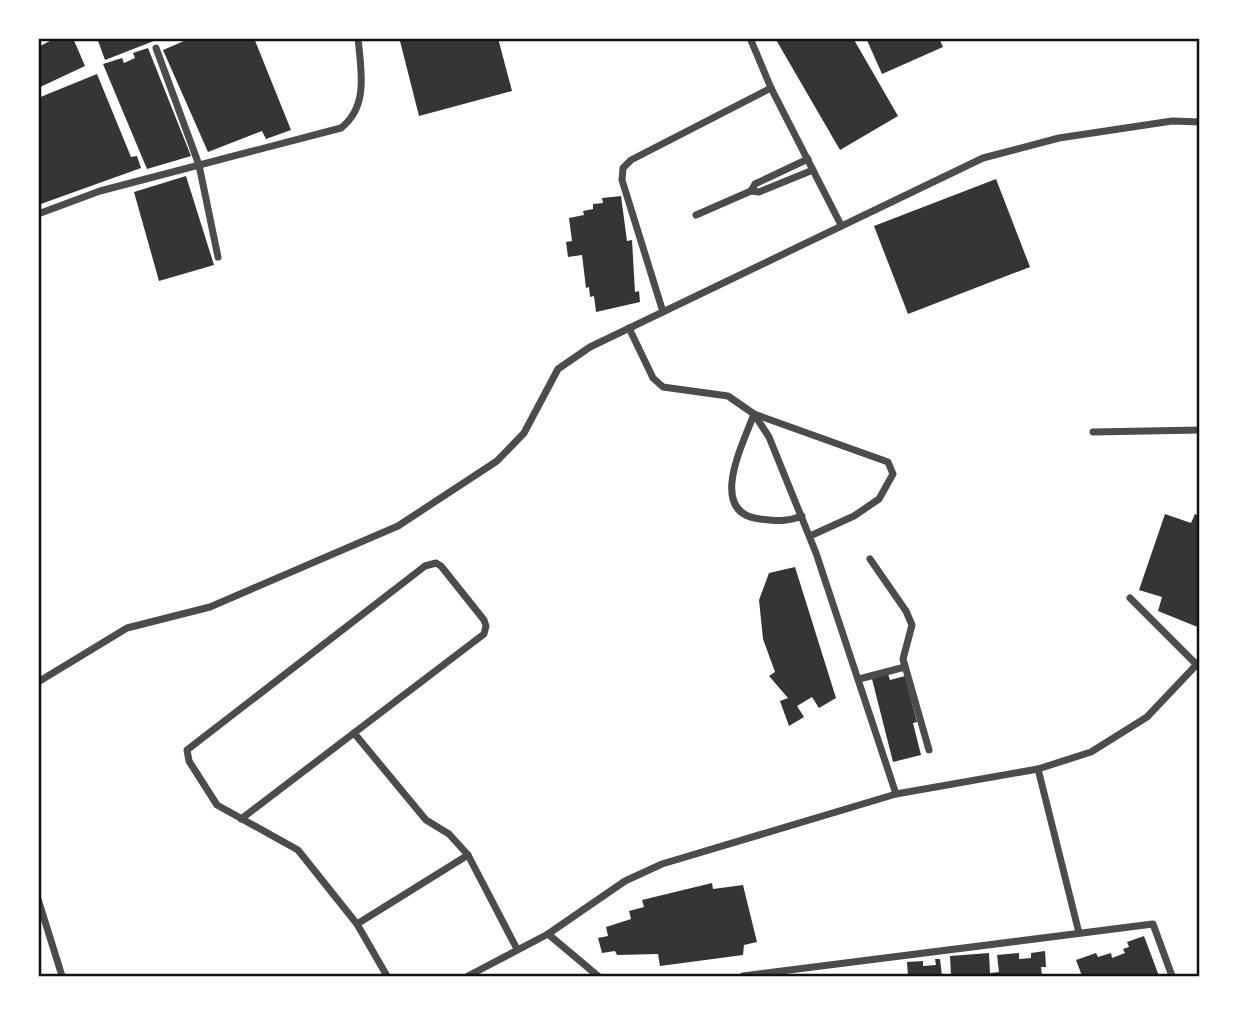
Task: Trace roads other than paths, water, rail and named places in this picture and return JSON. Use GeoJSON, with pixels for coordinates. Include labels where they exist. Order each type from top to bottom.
{"type":"FeatureCollection","features":[{"type":"Feature","properties":{"kind":"street"},"geometry":{"type":"LineString","coordinates":[[38,214],[100,191],[341,128],[354,118],[362,91],[358,38]]}},
{"type":"Feature","properties":{"kind":"street"},"geometry":{"type":"LineString","coordinates":[[750,38],[771,88],[841,225]]}},
{"type":"Feature","properties":{"kind":"street"},"geometry":{"type":"LineString","coordinates":[[156,48],[199,165],[218,257]]}},
{"type":"Feature","properties":{"kind":"street"},"geometry":{"type":"LineString","coordinates":[[663,312],[622,180],[623,168],[631,160],[771,88]]}},
{"type":"Feature","properties":{"kind":"street"},"geometry":{"type":"LineString","coordinates":[[38,682],[127,628],[210,607],[398,526],[497,461],[524,433],[558,369],[590,347],[841,225],[983,158],[1059,138],[1172,121],[1199,122]]}},
{"type":"Feature","properties":{"kind":"street"},"geometry":{"type":"LineString","coordinates":[[751,191],[755,184],[808,159]]}},
{"type":"Feature","properties":{"kind":"street"},"geometry":{"type":"LineString","coordinates":[[696,215],[751,191],[759,192],[813,170]]}},
{"type":"Feature","properties":{"kind":"street"},"geometry":{"type":"LineString","coordinates":[[629,328],[653,378],[663,387],[728,397],[754,414],[888,462],[893,474],[879,499],[854,516],[810,536]]}},
{"type":"Feature","properties":{"kind":"street"},"geometry":{"type":"LineString","coordinates":[[754,414],[769,437],[810,536],[896,794]]}},
{"type":"Feature","properties":{"kind":"street"},"geometry":{"type":"LineString","coordinates":[[754,414],[735,465],[731,487],[733,502],[740,512],[754,519],[782,522],[802,516]]}},
{"type":"Feature","properties":{"kind":"street"},"geometry":{"type":"LineString","coordinates":[[1093,432],[1199,430]]}},
{"type":"Feature","properties":{"kind":"street"},"geometry":{"type":"LineString","coordinates":[[870,559],[906,611],[912,625],[903,651],[905,667],[929,750]]}},
{"type":"Feature","properties":{"kind":"street"},"geometry":{"type":"LineString","coordinates":[[241,818],[486,630],[484,620],[441,566],[436,563],[425,566],[187,750],[189,761],[209,796],[228,813],[298,850],[357,924],[387,976]]}},
{"type":"Feature","properties":{"kind":"street"},"geometry":{"type":"LineString","coordinates":[[468,976],[548,934],[625,881],[662,864],[896,794],[1038,769],[1091,752],[1147,717],[1198,663],[1130,598]]}},
{"type":"Feature","properties":{"kind":"street"},"geometry":{"type":"LineString","coordinates":[[859,680],[905,667]]}},
{"type":"Feature","properties":{"kind":"street"},"geometry":{"type":"LineString","coordinates":[[354,733],[426,820],[449,834],[468,855],[517,949]]}},
{"type":"Feature","properties":{"kind":"street"},"geometry":{"type":"LineString","coordinates":[[1038,769],[1079,933]]}},
{"type":"Feature","properties":{"kind":"street"},"geometry":{"type":"LineString","coordinates":[[357,924],[468,855]]}},
{"type":"Feature","properties":{"kind":"street"},"geometry":{"type":"LineString","coordinates":[[38,899],[62,976]]}},
{"type":"Feature","properties":{"kind":"street"},"geometry":{"type":"LineString","coordinates":[[743,976],[1153,924],[1172,976]]}},
{"type":"Feature","properties":{"kind":"street"},"geometry":{"type":"LineString","coordinates":[[548,934],[598,976]]}},
{"type":"Feature","properties":{"kind":"street"},"geometry":{"type":"LineString","coordinates":[[490,965],[493,976]]}}]}
